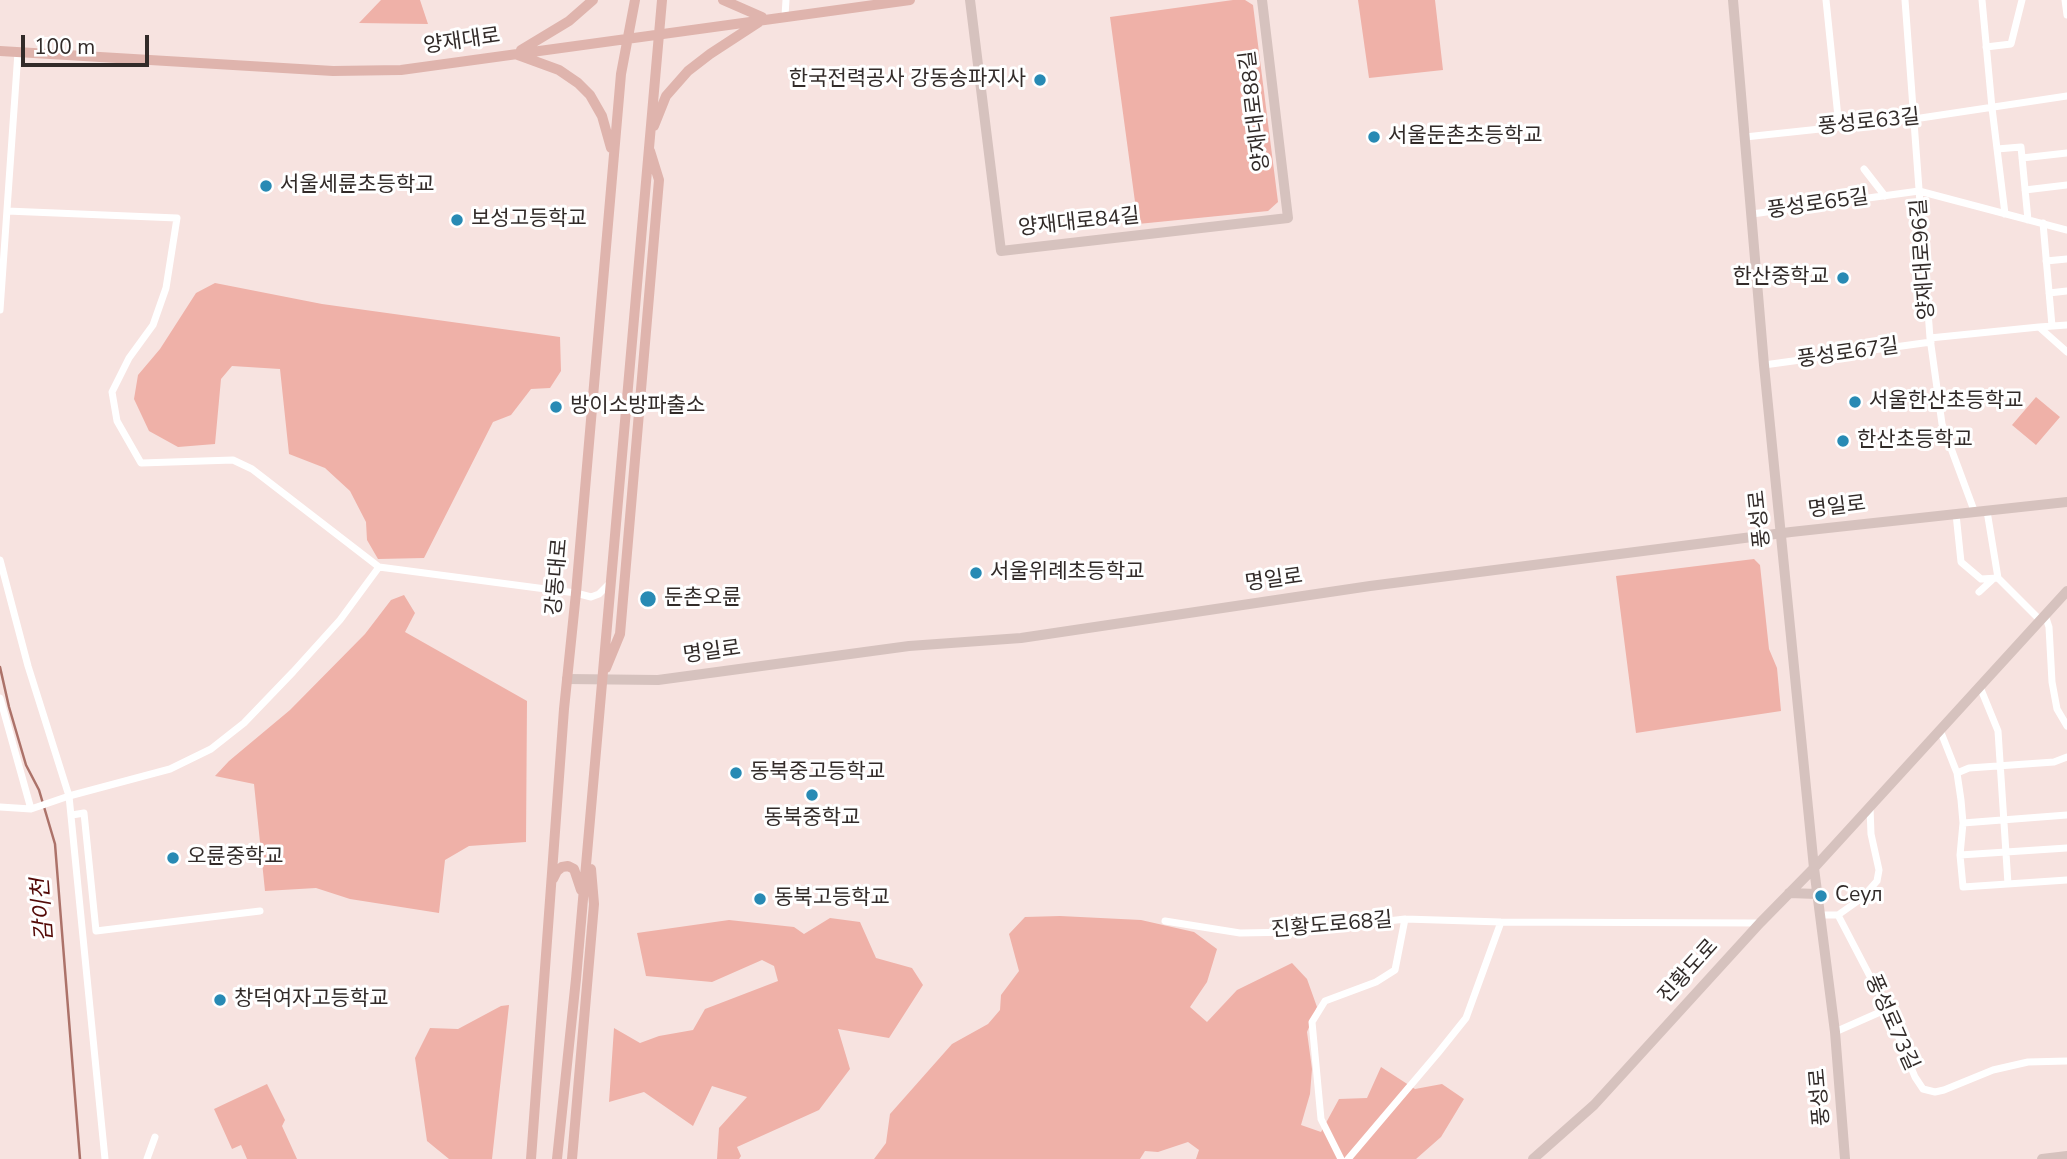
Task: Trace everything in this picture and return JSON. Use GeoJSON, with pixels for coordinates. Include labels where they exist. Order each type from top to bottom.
{"type":"FeatureCollection","features":[{"type":"Feature","properties":{"kind":"main road"},"geometry":{"type":"LineString","coordinates":[[516,54],[569,21],[593,0]]}},
{"type":"Feature","properties":{"kind":"main road","name":"강동대로"},"geometry":{"type":"LineString","coordinates":[[531,1159],[567,679],[621,74],[635,0]]}},
{"type":"Feature","properties":{"kind":"main road"},"geometry":{"type":"LineString","coordinates":[[557,1159],[583,900],[662,0]]}},
{"type":"Feature","properties":{"kind":"main road"},"geometry":{"type":"LineString","coordinates":[[723,0],[765,19]]}},
{"type":"Feature","properties":{"kind":"main road","name":"양재대로"},"geometry":{"type":"LineString","coordinates":[[0,51],[333,71],[401,70],[904,0]]}},
{"type":"Feature","properties":{"kind":"main road","name":"양재대로84길"},"geometry":{"type":"LineString","coordinates":[[970,0],[1001,251],[1288,218]]}},
{"type":"Feature","properties":{"kind":"main road","name":"양재대로88길"},"geometry":{"type":"LineString","coordinates":[[1262,0],[1288,218]]}},
{"type":"Feature","properties":{"kind":"main road","name":"풍성로"},"geometry":{"type":"LineString","coordinates":[[1733,0],[1764,365],[1814,868],[1835,1032],[1845,1159]]}},
{"type":"Feature","properties":{"kind":"main road"},"geometry":{"type":"LineString","coordinates":[[601,681],[620,634],[659,180],[648,144],[666,96],[688,71],[765,19]]}},
{"type":"Feature","properties":{"kind":"main road"},"geometry":{"type":"LineString","coordinates":[[516,54],[559,70],[592,97],[602,116],[614,156]]}},
{"type":"Feature","properties":{"kind":"main road","name":"명일로"},"geometry":{"type":"LineString","coordinates":[[567,679],[658,680],[909,646],[1021,638],[1370,586],[1782,534],[2067,502]]}},
{"type":"Feature","properties":{"kind":"main road","name":"진황도로"},"geometry":{"type":"LineString","coordinates":[[1535,1159],[1594,1105],[2067,592]]}},
{"type":"Feature","properties":{"kind":"main road"},"geometry":{"type":"LineString","coordinates":[[572,1159],[594,904],[588,842]]}},
{"type":"Feature","properties":{"kind":"main road"},"geometry":{"type":"LineString","coordinates":[[551,884],[562,867],[574,869],[583,900]]}},
{"type":"Feature","properties":{"kind":"main road"},"geometry":{"type":"LineString","coordinates":[[1789,893],[1817,894]]}},
{"type":"Feature","properties":{"kind":"main road"},"geometry":{"type":"LineString","coordinates":[[2042,1159],[2067,1156]]}},
{"type":"Feature","properties":{"kind":"street"},"geometry":{"type":"LineString","coordinates":[[785,16],[786,0]]}},
{"type":"Feature","properties":{"kind":"street"},"geometry":{"type":"LineString","coordinates":[[1826,0],[1839,127]]}},
{"type":"Feature","properties":{"kind":"street","name":"양재대로96길"},"geometry":{"type":"LineString","coordinates":[[1905,0],[1931,340],[1942,424],[1975,513]]}},
{"type":"Feature","properties":{"kind":"street"},"geometry":{"type":"LineString","coordinates":[[1982,0],[2005,214]]}},
{"type":"Feature","properties":{"kind":"street"},"geometry":{"type":"LineString","coordinates":[[1986,47],[2011,44],[2022,0]]}},
{"type":"Feature","properties":{"kind":"street"},"geometry":{"type":"LineString","coordinates":[[2065,0],[2067,15]]}},
{"type":"Feature","properties":{"kind":"street"},"geometry":{"type":"LineString","coordinates":[[0,310],[18,52]]}},
{"type":"Feature","properties":{"kind":"street","name":"풍성로63길"},"geometry":{"type":"LineString","coordinates":[[1745,137],[1914,119],[2067,96]]}},
{"type":"Feature","properties":{"kind":"street"},"geometry":{"type":"LineString","coordinates":[[1997,149],[2021,147],[2028,220]]}},
{"type":"Feature","properties":{"kind":"street"},"geometry":{"type":"LineString","coordinates":[[2022,158],[2067,153]]}},
{"type":"Feature","properties":{"kind":"street","name":"풍성로65길"},"geometry":{"type":"LineString","coordinates":[[1864,169],[1885,196]]}},
{"type":"Feature","properties":{"kind":"street"},"geometry":{"type":"LineString","coordinates":[[2025,190],[2067,185]]}},
{"type":"Feature","properties":{"kind":"street","name":"풍성로65길"},"geometry":{"type":"LineString","coordinates":[[1752,214],[1919,191],[2067,230]]}},
{"type":"Feature","properties":{"kind":"street"},"geometry":{"type":"LineString","coordinates":[[7,211],[177,218],[166,288],[153,325],[129,358],[112,392],[117,421],[141,463],[233,460],[252,469],[379,567],[591,597],[599,594],[611,582]]}},
{"type":"Feature","properties":{"kind":"street"},"geometry":{"type":"LineString","coordinates":[[2043,223],[2052,326]]}},
{"type":"Feature","properties":{"kind":"street"},"geometry":{"type":"LineString","coordinates":[[2046,261],[2067,259]]}},
{"type":"Feature","properties":{"kind":"street"},"geometry":{"type":"LineString","coordinates":[[2049,293],[2067,291]]}},
{"type":"Feature","properties":{"kind":"street"},"geometry":{"type":"LineString","coordinates":[[2039,327],[2067,325]]}},
{"type":"Feature","properties":{"kind":"street"},"geometry":{"type":"LineString","coordinates":[[2039,327],[2067,352]]}},
{"type":"Feature","properties":{"kind":"street","name":"풍성로67길"},"geometry":{"type":"LineString","coordinates":[[1764,365],[2039,327]]}},
{"type":"Feature","properties":{"kind":"street"},"geometry":{"type":"LineString","coordinates":[[1987,511],[1995,579]]}},
{"type":"Feature","properties":{"kind":"street"},"geometry":{"type":"LineString","coordinates":[[1956,514],[1961,562],[1981,579],[1995,579],[2043,618],[2049,627],[2052,682],[2057,709],[2067,726]]}},
{"type":"Feature","properties":{"kind":"street"},"geometry":{"type":"LineString","coordinates":[[0,560],[27,666],[69,796],[105,1159]]}},
{"type":"Feature","properties":{"kind":"street"},"geometry":{"type":"LineString","coordinates":[[0,807],[31,809],[58,799],[170,769],[211,749],[244,723],[303,662],[340,620],[379,567]]}},
{"type":"Feature","properties":{"kind":"street"},"geometry":{"type":"LineString","coordinates":[[1979,592],[1995,579]]}},
{"type":"Feature","properties":{"kind":"street"},"geometry":{"type":"LineString","coordinates":[[1980,687],[1998,731],[2008,884]]}},
{"type":"Feature","properties":{"kind":"street"},"geometry":{"type":"LineString","coordinates":[[0,698],[31,809]]}},
{"type":"Feature","properties":{"kind":"street"},"geometry":{"type":"LineString","coordinates":[[1940,730],[1957,773],[1964,823],[1960,855],[1962,887],[2067,880]]}},
{"type":"Feature","properties":{"kind":"street"},"geometry":{"type":"LineString","coordinates":[[1957,773],[1969,768],[2054,762],[2067,757]]}},
{"type":"Feature","properties":{"kind":"street"},"geometry":{"type":"LineString","coordinates":[[1820,915],[1838,915],[1851,908],[1877,881],[1879,870],[1871,834],[1870,806]]}},
{"type":"Feature","properties":{"kind":"street"},"geometry":{"type":"LineString","coordinates":[[72,814],[84,813],[96,931],[260,911]]}},
{"type":"Feature","properties":{"kind":"street"},"geometry":{"type":"LineString","coordinates":[[1964,823],[2067,816]]}},
{"type":"Feature","properties":{"kind":"street"},"geometry":{"type":"LineString","coordinates":[[1960,855],[2067,848]]}},
{"type":"Feature","properties":{"kind":"street","name":"풍성로73길"},"geometry":{"type":"LineString","coordinates":[[1838,915],[1887,1009],[1915,1077],[1923,1088],[1929,1091],[1944,1090],[1993,1070],[2028,1062],[2067,1061]]}},
{"type":"Feature","properties":{"kind":"street"},"geometry":{"type":"LineString","coordinates":[[1341,1159],[1321,1119],[1312,1022],[1325,1001],[1376,982],[1395,970],[1405,919]]}},
{"type":"Feature","properties":{"kind":"street","name":"진황도로68길"},"geometry":{"type":"LineString","coordinates":[[1165,921],[1240,933],[1294,932],[1405,919],[1759,923]]}},
{"type":"Feature","properties":{"kind":"street"},"geometry":{"type":"LineString","coordinates":[[1348,1159],[1466,1018],[1501,922]]}},
{"type":"Feature","properties":{"kind":"street"},"geometry":{"type":"LineString","coordinates":[[1835,1032],[1887,1009]]}},
{"type":"Feature","properties":{"kind":"street"},"geometry":{"type":"LineString","coordinates":[[147,1159],[155,1136]]}},
{"type":"Feature","properties":{"kind":"shaded area"},"geometry":{"type":"Polygon","coordinates":[[[381,0],[420,0],[428,24],[359,23],[381,0]]]}},
{"type":"Feature","properties":{"kind":"shaded area"},"geometry":{"type":"Polygon","coordinates":[[[1245,0],[1253,5],[1278,202],[1268,211],[1138,224],[1110,17],[1245,0]]]}},
{"type":"Feature","properties":{"kind":"shaded area"},"geometry":{"type":"Polygon","coordinates":[[[1358,0],[1435,0],[1443,70],[1369,78],[1358,0]]]}},
{"type":"Feature","properties":{"kind":"shaded area"},"geometry":{"type":"Polygon","coordinates":[[[215,283],[322,304],[560,337],[561,371],[550,388],[531,389],[511,415],[493,422],[424,558],[378,559],[367,540],[366,522],[350,491],[325,468],[289,454],[280,369],[232,366],[221,379],[215,444],[178,447],[149,431],[134,399],[138,375],[160,349],[196,293],[215,283]]]}},
{"type":"Feature","properties":{"kind":"shaded area"},"geometry":{"type":"Polygon","coordinates":[[[2036,397],[2060,417],[2036,445],[2012,425],[2036,397]]]}},
{"type":"Feature","properties":{"kind":"shaded area"},"geometry":{"type":"Polygon","coordinates":[[[1754,559],[1760,565],[1769,649],[1777,668],[1781,711],[1636,733],[1616,576],[1754,559]]]}},
{"type":"Feature","properties":{"kind":"shaded area"},"geometry":{"type":"Polygon","coordinates":[[[404,595],[415,613],[405,632],[527,701],[526,842],[469,846],[445,860],[439,913],[350,899],[316,888],[265,891],[254,784],[215,776],[290,710],[365,634],[391,600],[404,595]]]}},
{"type":"Feature","properties":{"kind":"shaded area"},"geometry":{"type":"Polygon","coordinates":[[[1025,917],[1141,920],[1194,932],[1217,949],[1207,982],[1190,1007],[1207,1022],[1237,990],[1292,963],[1307,979],[1317,1007],[1307,1032],[1312,1069],[1310,1094],[1301,1125],[1321,1132],[1339,1099],[1367,1098],[1381,1067],[1415,1089],[1442,1084],[1464,1099],[1441,1137],[1416,1159],[1196,1159],[1199,1150],[1188,1142],[1158,1152],[1145,1151],[1140,1159],[874,1159],[886,1143],[890,1114],[952,1044],[988,1024],[1000,1010],[1001,995],[1019,971],[1009,934],[1025,917]]]}},
{"type":"Feature","properties":{"kind":"shaded area"},"geometry":{"type":"Polygon","coordinates":[[[830,918],[860,922],[876,958],[912,968],[923,985],[889,1038],[838,1029],[850,1069],[819,1110],[737,1147],[741,1156],[739,1159],[717,1159],[719,1128],[747,1097],[712,1086],[693,1126],[644,1092],[609,1102],[614,1028],[640,1043],[659,1036],[693,1030],[705,1009],[778,981],[774,966],[762,960],[712,982],[646,976],[637,933],[729,920],[794,927],[804,934],[830,918]]]}},
{"type":"Feature","properties":{"kind":"shaded area"},"geometry":{"type":"Polygon","coordinates":[[[509,1005],[492,1159],[449,1159],[427,1141],[415,1058],[430,1028],[458,1029],[501,1006],[509,1005]]]}},
{"type":"Feature","properties":{"kind":"shaded area"},"geometry":{"type":"Polygon","coordinates":[[[267,1084],[285,1120],[282,1126],[297,1159],[247,1159],[241,1145],[232,1149],[214,1109],[267,1084]]]}},
{"type":"Feature","properties":{"kind":"waterway","name":"감이천"},"geometry":{"type":"LineString","coordinates":[[0,667],[26,765],[39,790],[55,844],[80,1159]]}},
{"type":"Feature","properties":{"kind":"place","name":"한국전력공사 강동송파지사"},"geometry":{"type":"Point","coordinates":[1040,80]}},
{"type":"Feature","properties":{"kind":"place","name":"서울둔촌초등학교"},"geometry":{"type":"Point","coordinates":[1374,137]}},
{"type":"Feature","properties":{"kind":"place","name":"서울세륜초등학교"},"geometry":{"type":"Point","coordinates":[266,186]}},
{"type":"Feature","properties":{"kind":"place","name":"보성고등학교"},"geometry":{"type":"Point","coordinates":[457,220]}},
{"type":"Feature","properties":{"kind":"place","name":"한산중학교"},"geometry":{"type":"Point","coordinates":[1843,278]}},
{"type":"Feature","properties":{"kind":"place","name":"서울한산초등학교"},"geometry":{"type":"Point","coordinates":[1855,402]}},
{"type":"Feature","properties":{"kind":"place","name":"방이소방파출소"},"geometry":{"type":"Point","coordinates":[556,407]}},
{"type":"Feature","properties":{"kind":"place","name":"한산초등학교"},"geometry":{"type":"Point","coordinates":[1843,441]}},
{"type":"Feature","properties":{"kind":"place","name":"서울위례초등학교"},"geometry":{"type":"Point","coordinates":[976,573]}},
{"type":"Feature","properties":{"kind":"place","name":"둔촌오륜"},"geometry":{"type":"Point","coordinates":[648,599]}},
{"type":"Feature","properties":{"kind":"place","name":"동북중고등학교"},"geometry":{"type":"Point","coordinates":[736,773]}},
{"type":"Feature","properties":{"kind":"place","name":"동북중학교"},"geometry":{"type":"Point","coordinates":[812,795]}},
{"type":"Feature","properties":{"kind":"place","name":"오륜중학교"},"geometry":{"type":"Point","coordinates":[173,858]}},
{"type":"Feature","properties":{"kind":"place","name":"Сеул"},"geometry":{"type":"Point","coordinates":[1821,896]}},
{"type":"Feature","properties":{"kind":"place","name":"동북고등학교"},"geometry":{"type":"Point","coordinates":[760,899]}},
{"type":"Feature","properties":{"kind":"place","name":"창덕여자고등학교"},"geometry":{"type":"Point","coordinates":[220,1000]}}]}
